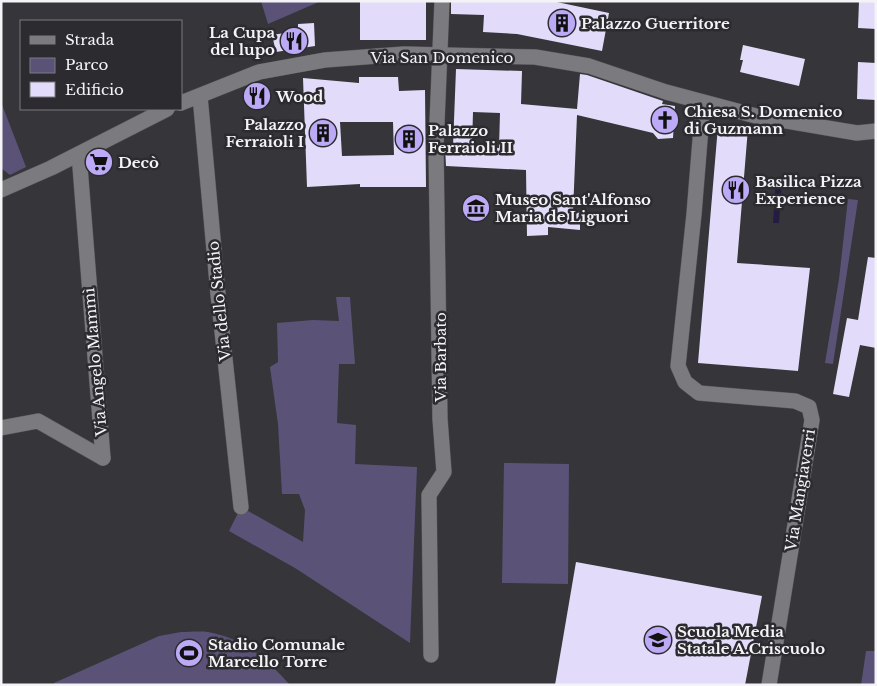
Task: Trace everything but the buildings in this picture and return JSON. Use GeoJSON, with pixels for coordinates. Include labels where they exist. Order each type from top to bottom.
{"type":"FeatureCollection","features":[{"type":"Feature","properties":{"kind":"street","name":"Via Barbato"},"geometry":{"type":"LineString","coordinates":[[431,655],[429,495],[444,472],[440,419],[436,147],[442,1]]}},
{"type":"Feature","properties":{"kind":"street","name":"Via San Domenico"},"geometry":{"type":"LineString","coordinates":[[182,103],[259,72],[325,60],[404,54],[535,56],[589,66],[703,103],[756,116],[857,134],[876,131]]}},
{"type":"Feature","properties":{"kind":"street","name":"Via dello Stadio"},"geometry":{"type":"LineString","coordinates":[[200,96],[218,294],[241,507]]}},
{"type":"Feature","properties":{"kind":"street","name":"Via Mangiaverri"},"geometry":{"type":"LineString","coordinates":[[703,103],[694,214],[678,366],[685,382],[699,394],[795,401],[809,407],[812,420],[769,685]]}},
{"type":"Feature","properties":{"kind":"street"},"geometry":{"type":"LineString","coordinates":[[1,190],[79,154],[165,110]]}},
{"type":"Feature","properties":{"kind":"street","name":"Via Angelo Mammì"},"geometry":{"type":"LineString","coordinates":[[1,428],[38,421],[103,458],[79,154]]}},
{"type":"Feature","properties":{"kind":"green space"},"geometry":{"type":"Polygon","coordinates":[[[261,1],[321,1],[268,24],[261,1]]]}},
{"type":"Feature","properties":{"kind":"green space"},"geometry":{"type":"Polygon","coordinates":[[[1,102],[26,167],[10,175],[1,168],[1,102]]]}},
{"type":"Feature","properties":{"kind":"green space"},"geometry":{"type":"Polygon","coordinates":[[[848,199],[858,200],[833,364],[825,363],[839,279],[848,199]]]}},
{"type":"Feature","properties":{"kind":"green space"},"geometry":{"type":"Polygon","coordinates":[[[336,297],[350,297],[355,364],[339,364],[337,423],[356,425],[355,464],[417,467],[410,643],[295,568],[229,531],[241,507],[303,542],[305,510],[299,494],[282,494],[278,424],[270,367],[278,362],[277,323],[313,320],[339,321],[336,297]]]}},
{"type":"Feature","properties":{"kind":"green space"},"geometry":{"type":"Polygon","coordinates":[[[504,463],[569,464],[568,584],[502,583],[504,463]]]}},
{"type":"Feature","properties":{"kind":"green space","name":"Stadio Comunale Marcello Torre"},"geometry":{"type":"Polygon","coordinates":[[[181,632],[208,632],[232,639],[254,651],[290,685],[54,685],[54,683],[159,636],[181,632]]]}},
{"type":"Feature","properties":{"kind":"green space"},"geometry":{"type":"Polygon","coordinates":[[[866,651],[876,651],[876,685],[861,685],[866,651]]]}},
{"type":"Feature","properties":{"kind":"shaded area"},"geometry":{"type":"Polygon","coordinates":[[[776,179],[782,180],[779,223],[773,223],[776,179]]]}},
{"type":"Feature","properties":{"kind":"place","name":"Palazzo Guerritore"},"geometry":{"type":"Point","coordinates":[562,23]}},
{"type":"Feature","properties":{"kind":"place","name":"La Cupa del lupo"},"geometry":{"type":"Point","coordinates":[294,41]}},
{"type":"Feature","properties":{"kind":"place","name":"Wood"},"geometry":{"type":"Point","coordinates":[257,96]}},
{"type":"Feature","properties":{"kind":"place","name":"Chiesa S. Domenico di Guzmann"},"geometry":{"type":"Point","coordinates":[665,120]}},
{"type":"Feature","properties":{"kind":"place","name":"Palazzo Ferraioli I"},"geometry":{"type":"Point","coordinates":[323,133]}},
{"type":"Feature","properties":{"kind":"place","name":"Palazzo Ferraioli II"},"geometry":{"type":"Point","coordinates":[409,139]}},
{"type":"Feature","properties":{"kind":"place","name":"Decò"},"geometry":{"type":"Point","coordinates":[99,162]}},
{"type":"Feature","properties":{"kind":"place","name":"Basilica Pizza Experience"},"geometry":{"type":"Point","coordinates":[736,190]}},
{"type":"Feature","properties":{"kind":"place","name":"Museo Sant'Alfonso Maria de Liguori"},"geometry":{"type":"Point","coordinates":[476,208]}},
{"type":"Feature","properties":{"kind":"place","name":"Scuola Media Statale A.Criscuolo"},"geometry":{"type":"Point","coordinates":[658,640]}},
{"type":"Feature","properties":{"kind":"place","name":"Stadio Comunale Marcello Torre"},"geometry":{"type":"Point","coordinates":[189,653]}}]}
